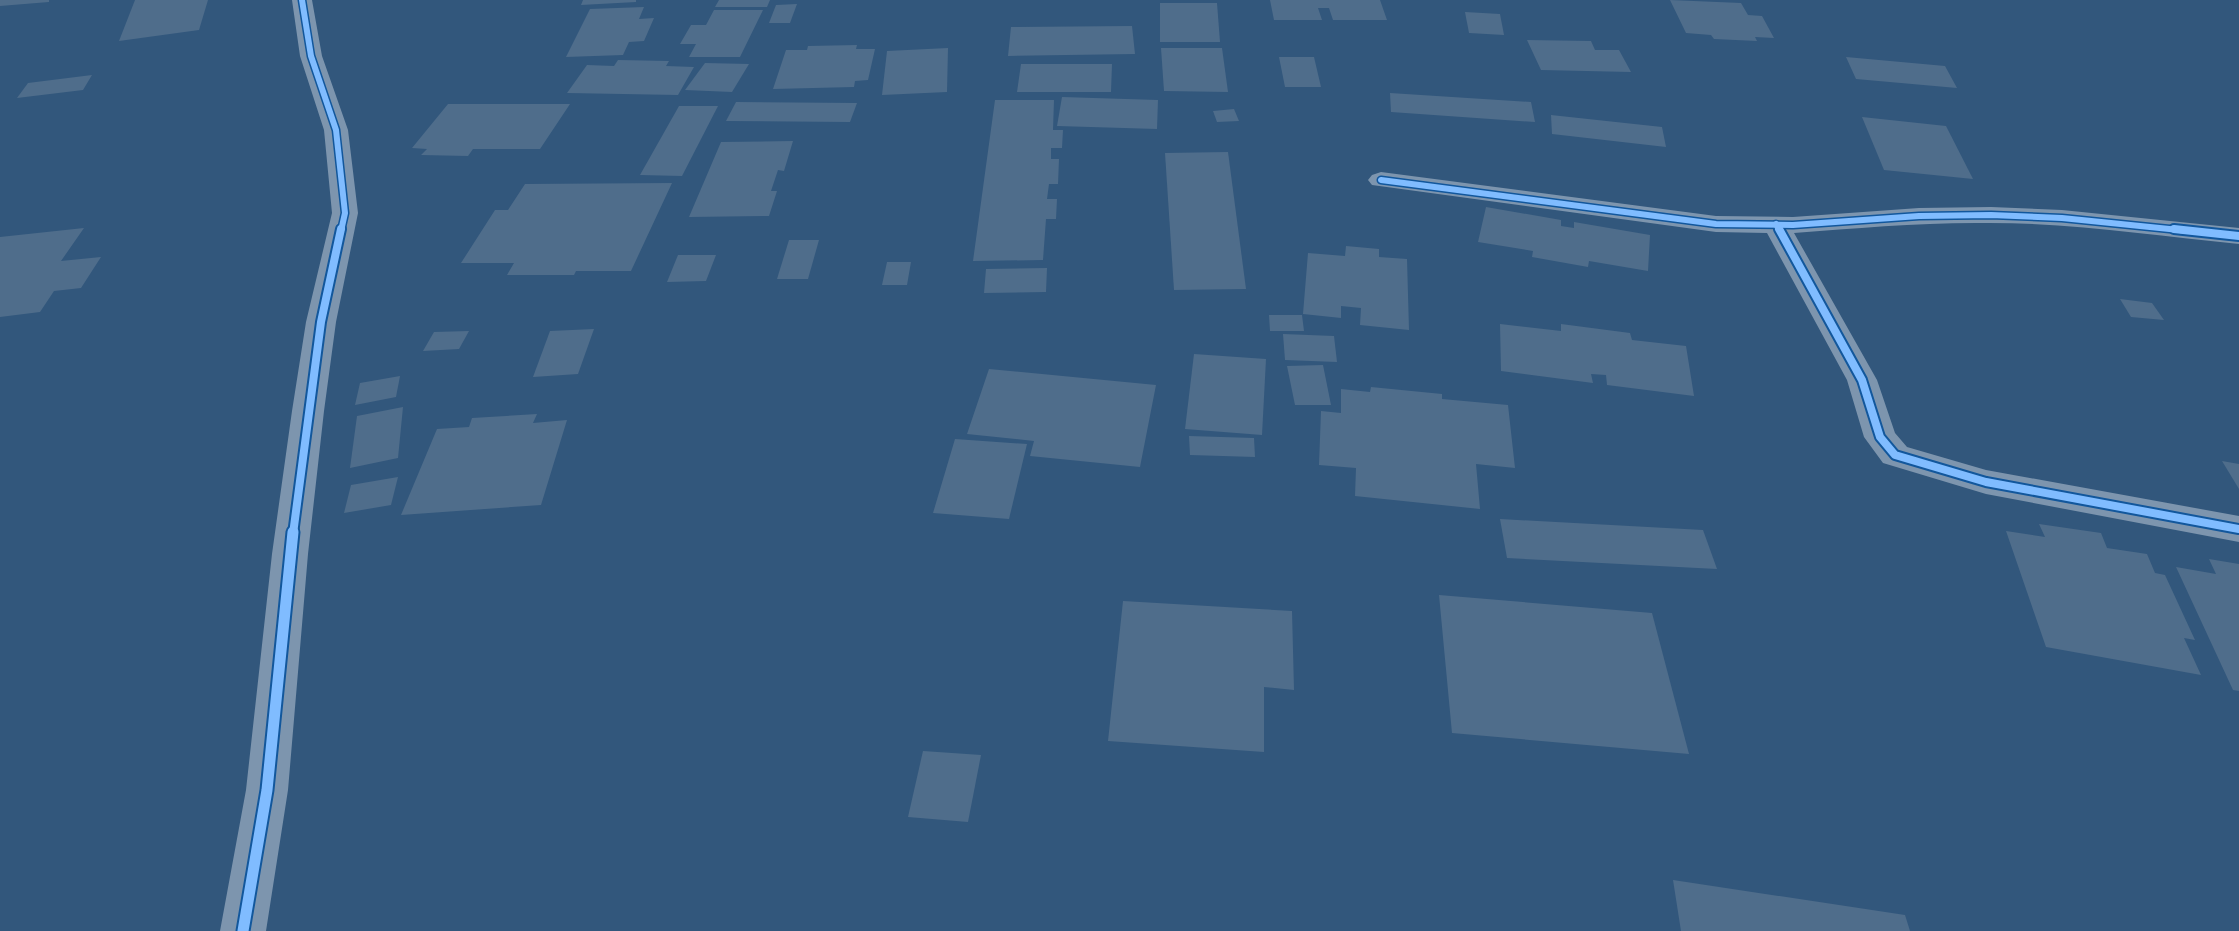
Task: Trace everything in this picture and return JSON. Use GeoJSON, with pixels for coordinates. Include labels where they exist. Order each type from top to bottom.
{"type":"FeatureCollection","features":[{"type":"Feature","properties":{"kind":"street"},"geometry":{"type":"LineString","coordinates":[[243,931],[267,790],[290,554],[308,411],[321,322],[345,213],[336,130],[311,56],[302,0]]}},
{"type":"Feature","properties":{"kind":"street"},"geometry":{"type":"LineString","coordinates":[[1381,180],[1716,224],[1776,224],[1919,216],[1991,215],[2062,218],[2239,236]]}},
{"type":"Feature","properties":{"kind":"street"},"geometry":{"type":"LineString","coordinates":[[1776,224],[1862,380],[1880,437],[1894,455],[1917,464],[1986,482],[2239,529]]}},
{"type":"Feature","properties":{"kind":"building"},"geometry":{"type":"Polygon","coordinates":[[[0,0],[49,0],[49,2],[0,6],[0,0]]]}},
{"type":"Feature","properties":{"kind":"building"},"geometry":{"type":"Polygon","coordinates":[[[135,0],[208,0],[199,30],[119,41],[135,0]]]}},
{"type":"Feature","properties":{"kind":"building"},"geometry":{"type":"Polygon","coordinates":[[[583,0],[636,0],[636,2],[581,5],[583,0]]]}},
{"type":"Feature","properties":{"kind":"building"},"geometry":{"type":"Polygon","coordinates":[[[719,0],[770,0],[767,7],[715,7],[719,0]]]}},
{"type":"Feature","properties":{"kind":"building"},"geometry":{"type":"Polygon","coordinates":[[[1270,0],[1380,0],[1387,20],[1333,20],[1329,8],[1318,8],[1322,20],[1274,20],[1270,0]]]}},
{"type":"Feature","properties":{"kind":"building"},"geometry":{"type":"Polygon","coordinates":[[[1670,0],[1741,3],[1748,15],[1762,16],[1774,38],[1755,37],[1757,41],[1714,39],[1711,35],[1686,33],[1670,0]]]}},
{"type":"Feature","properties":{"kind":"building"},"geometry":{"type":"Polygon","coordinates":[[[1160,3],[1217,3],[1220,42],[1160,42],[1160,3]]]}},
{"type":"Feature","properties":{"kind":"building"},"geometry":{"type":"Polygon","coordinates":[[[797,4],[790,23],[769,23],[776,5],[797,4]]]}},
{"type":"Feature","properties":{"kind":"building"},"geometry":{"type":"Polygon","coordinates":[[[644,7],[639,19],[654,18],[644,41],[629,42],[623,55],[566,57],[590,9],[644,7]]]}},
{"type":"Feature","properties":{"kind":"building"},"geometry":{"type":"Polygon","coordinates":[[[714,10],[763,10],[740,57],[689,57],[696,44],[680,44],[691,25],[706,25],[714,10]]]}},
{"type":"Feature","properties":{"kind":"building"},"geometry":{"type":"Polygon","coordinates":[[[1465,12],[1500,14],[1504,35],[1469,33],[1465,12]]]}},
{"type":"Feature","properties":{"kind":"building"},"geometry":{"type":"Polygon","coordinates":[[[1132,26],[1135,54],[1008,56],[1011,27],[1132,26]]]}},
{"type":"Feature","properties":{"kind":"building"},"geometry":{"type":"Polygon","coordinates":[[[1527,40],[1591,41],[1595,50],[1619,50],[1631,72],[1541,70],[1527,40]]]}},
{"type":"Feature","properties":{"kind":"building"},"geometry":{"type":"Polygon","coordinates":[[[857,45],[856,49],[875,49],[868,80],[855,81],[854,87],[773,89],[786,50],[807,50],[808,46],[857,45]]]}},
{"type":"Feature","properties":{"kind":"building"},"geometry":{"type":"Polygon","coordinates":[[[948,48],[947,92],[882,95],[887,51],[948,48]]]}},
{"type":"Feature","properties":{"kind":"building"},"geometry":{"type":"Polygon","coordinates":[[[1161,48],[1222,48],[1228,92],[1164,91],[1161,48]]]}},
{"type":"Feature","properties":{"kind":"building"},"geometry":{"type":"Polygon","coordinates":[[[1279,57],[1314,57],[1321,87],[1285,87],[1279,57]]]}},
{"type":"Feature","properties":{"kind":"building"},"geometry":{"type":"Polygon","coordinates":[[[1846,57],[1945,66],[1957,88],[1856,79],[1846,57]]]}},
{"type":"Feature","properties":{"kind":"building"},"geometry":{"type":"Polygon","coordinates":[[[618,60],[669,61],[666,66],[694,67],[678,95],[567,93],[587,65],[614,66],[618,60]]]}},
{"type":"Feature","properties":{"kind":"building"},"geometry":{"type":"Polygon","coordinates":[[[705,63],[749,64],[732,92],[685,90],[705,63]]]}},
{"type":"Feature","properties":{"kind":"building"},"geometry":{"type":"Polygon","coordinates":[[[1021,64],[1112,64],[1111,92],[1017,92],[1021,64]]]}},
{"type":"Feature","properties":{"kind":"building"},"geometry":{"type":"Polygon","coordinates":[[[92,75],[83,90],[17,98],[28,83],[92,75]]]}},
{"type":"Feature","properties":{"kind":"building"},"geometry":{"type":"Polygon","coordinates":[[[1390,93],[1531,102],[1535,122],[1391,112],[1390,93]]]}},
{"type":"Feature","properties":{"kind":"building"},"geometry":{"type":"Polygon","coordinates":[[[1062,97],[1158,100],[1157,129],[1057,126],[1062,97]]]}},
{"type":"Feature","properties":{"kind":"building"},"geometry":{"type":"Polygon","coordinates":[[[995,100],[1054,100],[1053,130],[1063,130],[1062,148],[1051,148],[1051,159],[1059,159],[1058,184],[1049,184],[1047,199],[1057,199],[1056,219],[1046,219],[1043,260],[973,261],[995,100]]]}},
{"type":"Feature","properties":{"kind":"building"},"geometry":{"type":"Polygon","coordinates":[[[736,102],[857,103],[850,122],[726,121],[736,102]]]}},
{"type":"Feature","properties":{"kind":"building"},"geometry":{"type":"Polygon","coordinates":[[[448,104],[570,104],[540,149],[473,149],[468,156],[421,155],[427,149],[412,148],[448,104]]]}},
{"type":"Feature","properties":{"kind":"building"},"geometry":{"type":"Polygon","coordinates":[[[679,106],[718,106],[682,176],[640,175],[679,106]]]}},
{"type":"Feature","properties":{"kind":"building"},"geometry":{"type":"Polygon","coordinates":[[[1234,109],[1239,121],[1217,122],[1213,111],[1234,109]]]}},
{"type":"Feature","properties":{"kind":"building"},"geometry":{"type":"Polygon","coordinates":[[[1551,115],[1662,127],[1666,147],[1552,134],[1551,115]]]}},
{"type":"Feature","properties":{"kind":"building"},"geometry":{"type":"Polygon","coordinates":[[[1862,117],[1946,126],[1973,179],[1884,170],[1862,117]]]}},
{"type":"Feature","properties":{"kind":"building"},"geometry":{"type":"Polygon","coordinates":[[[793,141],[784,171],[778,170],[771,191],[777,191],[769,216],[689,217],[721,142],[793,141]]]}},
{"type":"Feature","properties":{"kind":"building"},"geometry":{"type":"Polygon","coordinates":[[[1228,152],[1246,289],[1174,290],[1165,153],[1228,152]]]}},
{"type":"Feature","properties":{"kind":"building"},"geometry":{"type":"Polygon","coordinates":[[[672,183],[631,271],[576,271],[574,275],[507,275],[514,263],[461,263],[495,210],[508,210],[525,184],[672,183]]]}},
{"type":"Feature","properties":{"kind":"building"},"geometry":{"type":"Polygon","coordinates":[[[1486,207],[1561,220],[1561,226],[1574,228],[1574,222],[1650,235],[1648,271],[1589,261],[1588,267],[1532,257],[1533,251],[1478,242],[1486,207]]]}},
{"type":"Feature","properties":{"kind":"building"},"geometry":{"type":"Polygon","coordinates":[[[84,228],[61,261],[101,257],[81,288],[54,291],[40,312],[0,317],[0,237],[84,228]]]}},
{"type":"Feature","properties":{"kind":"building"},"geometry":{"type":"Polygon","coordinates":[[[789,240],[819,240],[808,279],[777,279],[789,240]]]}},
{"type":"Feature","properties":{"kind":"building"},"geometry":{"type":"Polygon","coordinates":[[[1346,246],[1379,249],[1379,257],[1407,259],[1409,330],[1360,325],[1361,308],[1341,306],[1341,318],[1303,314],[1308,253],[1345,256],[1346,246]]]}},
{"type":"Feature","properties":{"kind":"building"},"geometry":{"type":"Polygon","coordinates":[[[678,255],[716,255],[706,281],[667,282],[678,255]]]}},
{"type":"Feature","properties":{"kind":"building"},"geometry":{"type":"Polygon","coordinates":[[[887,262],[911,262],[907,285],[882,285],[887,262]]]}},
{"type":"Feature","properties":{"kind":"building"},"geometry":{"type":"Polygon","coordinates":[[[1047,268],[1046,292],[984,293],[986,269],[1047,268]]]}},
{"type":"Feature","properties":{"kind":"building"},"geometry":{"type":"Polygon","coordinates":[[[2120,299],[2152,303],[2164,320],[2131,317],[2120,299]]]}},
{"type":"Feature","properties":{"kind":"building"},"geometry":{"type":"Polygon","coordinates":[[[1269,315],[1302,315],[1304,331],[1270,331],[1269,315]]]}},
{"type":"Feature","properties":{"kind":"building"},"geometry":{"type":"Polygon","coordinates":[[[1500,324],[1561,331],[1561,324],[1630,333],[1632,340],[1686,346],[1694,396],[1607,385],[1606,375],[1591,374],[1593,383],[1501,371],[1500,324]]]}},
{"type":"Feature","properties":{"kind":"building"},"geometry":{"type":"Polygon","coordinates":[[[594,329],[578,374],[533,377],[550,331],[594,329]]]}},
{"type":"Feature","properties":{"kind":"building"},"geometry":{"type":"Polygon","coordinates":[[[469,331],[459,349],[423,351],[434,332],[469,331]]]}},
{"type":"Feature","properties":{"kind":"building"},"geometry":{"type":"Polygon","coordinates":[[[1283,334],[1334,336],[1337,362],[1285,360],[1283,334]]]}},
{"type":"Feature","properties":{"kind":"building"},"geometry":{"type":"Polygon","coordinates":[[[1194,354],[1266,359],[1262,435],[1185,429],[1194,354]]]}},
{"type":"Feature","properties":{"kind":"building"},"geometry":{"type":"Polygon","coordinates":[[[1323,365],[1331,405],[1295,405],[1287,366],[1323,365]]]}},
{"type":"Feature","properties":{"kind":"building"},"geometry":{"type":"Polygon","coordinates":[[[989,369],[1156,385],[1140,467],[1030,456],[1034,441],[967,434],[989,369]]]}},
{"type":"Feature","properties":{"kind":"building"},"geometry":{"type":"Polygon","coordinates":[[[400,376],[396,397],[355,405],[360,383],[400,376]]]}},
{"type":"Feature","properties":{"kind":"building"},"geometry":{"type":"Polygon","coordinates":[[[1371,387],[1442,394],[1442,399],[1508,405],[1515,468],[1476,464],[1480,509],[1355,496],[1356,468],[1319,465],[1321,411],[1341,413],[1341,389],[1370,392],[1371,387]]]}},
{"type":"Feature","properties":{"kind":"building"},"geometry":{"type":"Polygon","coordinates":[[[403,407],[398,458],[350,468],[357,416],[403,407]]]}},
{"type":"Feature","properties":{"kind":"building"},"geometry":{"type":"Polygon","coordinates":[[[537,414],[533,423],[567,420],[541,505],[401,515],[437,429],[469,427],[472,418],[537,414]]]}},
{"type":"Feature","properties":{"kind":"building"},"geometry":{"type":"Polygon","coordinates":[[[1189,436],[1254,438],[1255,457],[1190,455],[1189,436]]]}},
{"type":"Feature","properties":{"kind":"building"},"geometry":{"type":"Polygon","coordinates":[[[955,439],[1027,444],[1009,519],[933,513],[955,439]]]}},
{"type":"Feature","properties":{"kind":"building"},"geometry":{"type":"Polygon","coordinates":[[[2222,461],[2239,464],[2239,489],[2222,461]]]}},
{"type":"Feature","properties":{"kind":"building"},"geometry":{"type":"Polygon","coordinates":[[[398,477],[391,505],[344,513],[351,485],[398,477]]]}},
{"type":"Feature","properties":{"kind":"building"},"geometry":{"type":"Polygon","coordinates":[[[1500,519],[1703,530],[1717,569],[1507,558],[1500,519]]]}},
{"type":"Feature","properties":{"kind":"building"},"geometry":{"type":"Polygon","coordinates":[[[2039,524],[2101,533],[2107,548],[2147,554],[2155,573],[2165,575],[2195,640],[2184,638],[2201,675],[2046,647],[2006,531],[2045,537],[2039,524]]]}},
{"type":"Feature","properties":{"kind":"building"},"geometry":{"type":"Polygon","coordinates":[[[2209,559],[2239,564],[2239,691],[2233,690],[2176,567],[2216,574],[2209,559]]]}},
{"type":"Feature","properties":{"kind":"building"},"geometry":{"type":"Polygon","coordinates":[[[1439,595],[1652,613],[1689,754],[1452,733],[1439,595]]]}},
{"type":"Feature","properties":{"kind":"building"},"geometry":{"type":"Polygon","coordinates":[[[1123,601],[1292,611],[1294,690],[1264,687],[1264,752],[1108,741],[1123,601]]]}},
{"type":"Feature","properties":{"kind":"building"},"geometry":{"type":"Polygon","coordinates":[[[923,751],[981,755],[968,822],[908,817],[923,751]]]}},
{"type":"Feature","properties":{"kind":"building"},"geometry":{"type":"Polygon","coordinates":[[[1673,880],[1905,915],[1910,931],[1681,931],[1673,880]]]}},
{"type":"Feature","properties":{"kind":"cycle path"},"geometry":{"type":"LineString","coordinates":[[243,931],[267,790],[290,554],[308,411],[321,322],[345,213],[336,130],[311,56],[302,0]]}},
{"type":"Feature","properties":{"kind":"cycle path"},"geometry":{"type":"LineString","coordinates":[[1381,180],[1716,224],[1793,225],[1919,216],[1991,215],[2062,218],[2239,236]]}},
{"type":"Feature","properties":{"kind":"cycle path"},"geometry":{"type":"LineString","coordinates":[[1776,224],[1862,380],[1880,437],[1895,455],[1986,482],[2239,529]]}}]}
